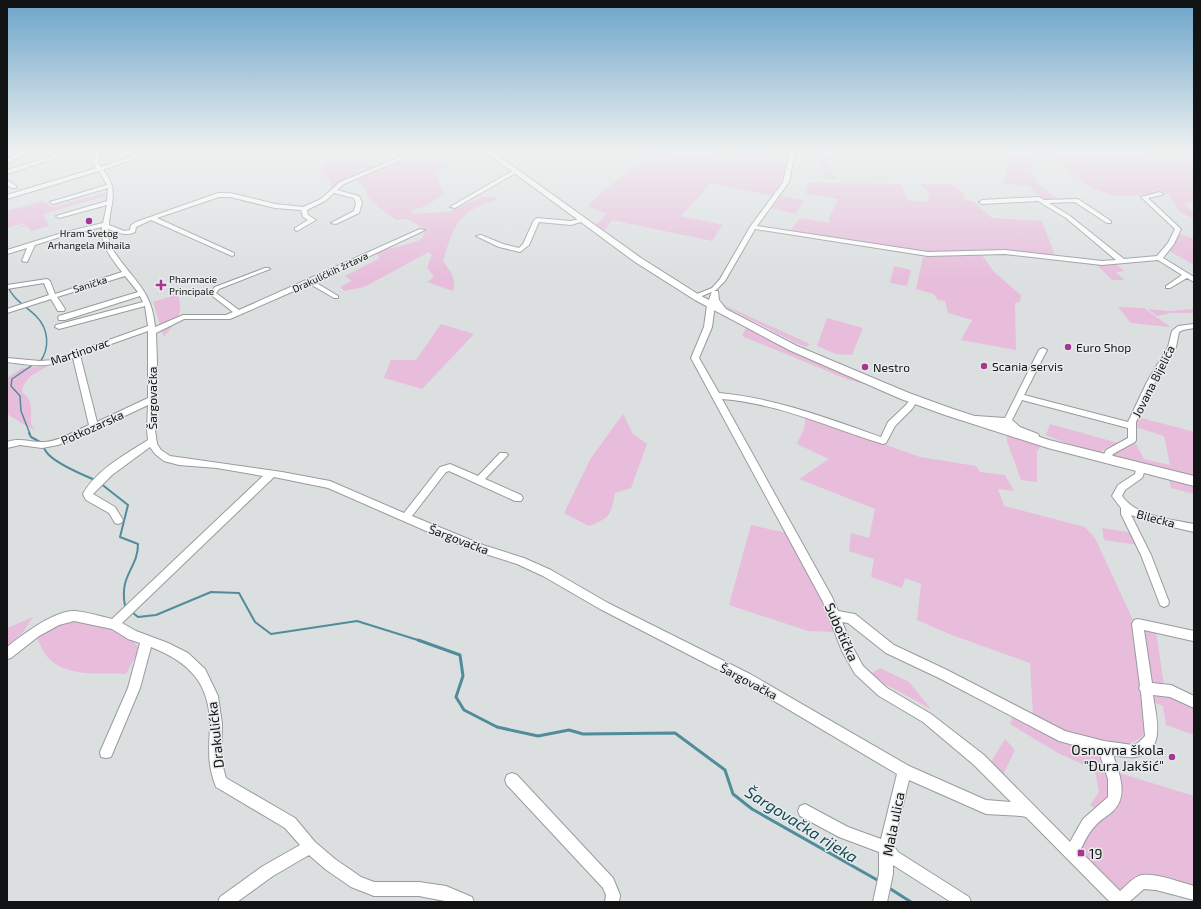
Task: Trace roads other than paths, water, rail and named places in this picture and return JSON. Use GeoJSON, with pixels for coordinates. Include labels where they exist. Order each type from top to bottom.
{"type":"FeatureCollection","features":[{"type":"Feature","properties":{"kind":"main road"},"geometry":{"type":"LineString","coordinates":[[549,194],[638,260],[679,286],[693,292],[710,292]]}},
{"type":"Feature","properties":{"kind":"main road"},"geometry":{"type":"LineString","coordinates":[[710,292],[711,305],[793,348],[914,400],[971,420],[1005,426],[1048,444],[1194,482]]}},
{"type":"Feature","properties":{"kind":"main road"},"geometry":{"type":"LineString","coordinates":[[710,292],[714,302],[728,314]]}},
{"type":"Feature","properties":{"kind":"street"},"geometry":{"type":"LineString","coordinates":[[53,202],[80,194]]}},
{"type":"Feature","properties":{"kind":"street","name":"Šargovačka"},"geometry":{"type":"LineString","coordinates":[[110,194],[106,226],[106,243],[142,293],[147,303],[152,330],[152,400],[150,430],[158,452],[167,459],[179,462],[217,465],[330,485],[437,531],[480,548],[520,561],[547,573],[604,606],[759,686],[904,771],[986,807],[1021,809],[1031,812]]}},
{"type":"Feature","properties":{"kind":"street"},"geometry":{"type":"LineString","coordinates":[[7,252],[32,244],[106,226],[123,233],[130,233],[133,231],[134,225],[218,195],[230,195],[263,204],[304,209],[323,200],[329,194]]}},
{"type":"Feature","properties":{"kind":"street"},"geometry":{"type":"LineString","coordinates":[[334,223],[357,212],[359,203],[357,197],[346,194]]}},
{"type":"Feature","properties":{"kind":"street"},"geometry":{"type":"LineString","coordinates":[[453,207],[475,194]]}},
{"type":"Feature","properties":{"kind":"street"},"geometry":{"type":"LineString","coordinates":[[710,292],[753,227],[777,194]]}},
{"type":"Feature","properties":{"kind":"street"},"geometry":{"type":"LineString","coordinates":[[1158,194],[1144,197],[1178,229],[1171,244],[1159,258]]}},
{"type":"Feature","properties":{"kind":"street"},"geometry":{"type":"LineString","coordinates":[[982,202],[1036,198],[1045,201],[1068,217],[1123,262]]}},
{"type":"Feature","properties":{"kind":"street"},"geometry":{"type":"LineString","coordinates":[[1045,201],[1076,200],[1110,222]]}},
{"type":"Feature","properties":{"kind":"street"},"geometry":{"type":"LineString","coordinates":[[59,216],[110,202]]}},
{"type":"Feature","properties":{"kind":"street"},"geometry":{"type":"LineString","coordinates":[[297,229],[313,220],[305,216],[304,209]]}},
{"type":"Feature","properties":{"kind":"street"},"geometry":{"type":"LineString","coordinates":[[151,218],[232,254]]}},
{"type":"Feature","properties":{"kind":"street"},"geometry":{"type":"LineString","coordinates":[[479,236],[501,246],[520,250],[526,245],[537,220],[571,223],[584,220]]}},
{"type":"Feature","properties":{"kind":"street"},"geometry":{"type":"LineString","coordinates":[[753,227],[928,254],[1005,252],[1078,262],[1123,262],[1159,258],[1194,280]]}},
{"type":"Feature","properties":{"kind":"street","name":"Drakulićkih žrtava"},"geometry":{"type":"LineString","coordinates":[[152,330],[183,317],[227,316],[238,313],[311,282],[422,230]]}},
{"type":"Feature","properties":{"kind":"street"},"geometry":{"type":"LineString","coordinates":[[25,261],[32,244]]}},
{"type":"Feature","properties":{"kind":"street"},"geometry":{"type":"LineString","coordinates":[[238,313],[212,293],[217,288],[267,269]]}},
{"type":"Feature","properties":{"kind":"street","name":"Sanička"},"geometry":{"type":"LineString","coordinates":[[7,311],[28,303],[128,273]]}},
{"type":"Feature","properties":{"kind":"street"},"geometry":{"type":"LineString","coordinates":[[1168,287],[1186,276]]}},
{"type":"Feature","properties":{"kind":"street"},"geometry":{"type":"LineString","coordinates":[[10,287],[47,281],[52,296],[61,309]]}},
{"type":"Feature","properties":{"kind":"street"},"geometry":{"type":"LineString","coordinates":[[311,282],[336,297]]}},
{"type":"Feature","properties":{"kind":"street"},"geometry":{"type":"LineString","coordinates":[[62,318],[142,293]]}},
{"type":"Feature","properties":{"kind":"street"},"geometry":{"type":"LineString","coordinates":[[59,327],[147,303]]}},
{"type":"Feature","properties":{"kind":"street","name":"Subotička"},"geometry":{"type":"LineString","coordinates":[[711,305],[706,332],[695,358],[836,616],[851,657],[867,678],[883,692],[927,718],[957,740],[979,760],[1120,902]]}},
{"type":"Feature","properties":{"kind":"street","name":"Jovana Bijelića"},"geometry":{"type":"LineString","coordinates":[[1107,459],[1109,452],[1127,444],[1132,440],[1131,426],[1151,382],[1172,346],[1176,332],[1181,328],[1194,326]]}},
{"type":"Feature","properties":{"kind":"street","name":"Martinovac"},"geometry":{"type":"LineString","coordinates":[[7,360],[40,364],[54,362],[76,353],[152,330]]}},
{"type":"Feature","properties":{"kind":"street"},"geometry":{"type":"LineString","coordinates":[[1005,426],[1043,350]]}},
{"type":"Feature","properties":{"kind":"street"},"geometry":{"type":"LineString","coordinates":[[76,353],[94,428]]}},
{"type":"Feature","properties":{"kind":"street"},"geometry":{"type":"LineString","coordinates":[[716,396],[738,396],[771,402],[883,441],[892,424],[914,400]]}},
{"type":"Feature","properties":{"kind":"street"},"geometry":{"type":"LineString","coordinates":[[1020,397],[1131,426]]}},
{"type":"Feature","properties":{"kind":"street","name":"Potkozarska"},"geometry":{"type":"LineString","coordinates":[[7,444],[16,441],[39,445],[50,445],[94,428],[152,400]]}},
{"type":"Feature","properties":{"kind":"street"},"geometry":{"type":"LineString","coordinates":[[118,520],[112,510],[89,497],[88,494],[98,483],[131,456],[153,441]]}},
{"type":"Feature","properties":{"kind":"street"},"geometry":{"type":"LineString","coordinates":[[479,480],[503,455]]}},
{"type":"Feature","properties":{"kind":"street"},"geometry":{"type":"LineString","coordinates":[[406,517],[443,469],[450,467],[518,498]]}},
{"type":"Feature","properties":{"kind":"street","name":"Bilećka"},"geometry":{"type":"LineString","coordinates":[[1140,468],[1139,476],[1121,488],[1117,494],[1117,498],[1126,508],[1138,514],[1194,528]]}},
{"type":"Feature","properties":{"kind":"street"},"geometry":{"type":"LineString","coordinates":[[114,624],[271,474]]}},
{"type":"Feature","properties":{"kind":"street"},"geometry":{"type":"LineString","coordinates":[[1126,508],[1126,514],[1146,554],[1164,602]]}},
{"type":"Feature","properties":{"kind":"street","name":"Drakulićka"},"geometry":{"type":"LineString","coordinates":[[7,654],[35,632],[74,616],[114,624],[132,635],[147,640],[184,657],[201,673],[212,696],[216,724],[215,760],[221,782],[290,823],[310,847],[330,864],[356,882],[374,889],[419,889],[446,893],[467,902]]}},
{"type":"Feature","properties":{"kind":"street"},"geometry":{"type":"LineString","coordinates":[[836,616],[851,618],[890,649],[943,674],[1052,732],[1063,737],[1104,747],[1133,751],[1142,748],[1151,738],[1152,724],[1145,688],[1138,624],[1193,636]]}},
{"type":"Feature","properties":{"kind":"street"},"geometry":{"type":"LineString","coordinates":[[106,752],[134,688],[147,640]]}},
{"type":"Feature","properties":{"kind":"street"},"geometry":{"type":"LineString","coordinates":[[1145,688],[1170,691],[1194,702]]}},
{"type":"Feature","properties":{"kind":"street"},"geometry":{"type":"LineString","coordinates":[[1072,852],[1084,829],[1094,816],[1108,809],[1115,796],[1114,776],[1104,747]]}},
{"type":"Feature","properties":{"kind":"street","name":"Mala ulica"},"geometry":{"type":"LineString","coordinates":[[880,902],[886,874],[886,847],[904,771]]}},
{"type":"Feature","properties":{"kind":"street"},"geometry":{"type":"LineString","coordinates":[[512,780],[608,883],[614,894],[612,902]]}},
{"type":"Feature","properties":{"kind":"street"},"geometry":{"type":"LineString","coordinates":[[805,811],[818,820],[858,840],[886,847],[892,857],[964,902]]}},
{"type":"Feature","properties":{"kind":"street"},"geometry":{"type":"LineString","coordinates":[[225,902],[268,871],[310,847]]}},
{"type":"Feature","properties":{"kind":"street"},"geometry":{"type":"LineString","coordinates":[[1120,902],[1142,882],[1156,883],[1194,893]]}},
{"type":"Feature","properties":{"kind":"waterway","name":"Šargovačka rijeka"},"geometry":{"type":"LineString","coordinates":[[7,285],[13,295],[36,316],[44,327],[47,345],[40,362]]}},
{"type":"Feature","properties":{"kind":"waterway","name":"Šargovačka rijeka"},"geometry":{"type":"LineString","coordinates":[[30,434],[21,411],[20,396],[11,386],[12,379],[34,364]]}},
{"type":"Feature","properties":{"kind":"waterway","name":"Šargovačka rijeka"},"geometry":{"type":"LineString","coordinates":[[29,433],[31,437],[41,443],[48,454],[57,462],[95,480]]}},
{"type":"Feature","properties":{"kind":"waterway","name":"Šargovačka rijeka"},"geometry":{"type":"LineString","coordinates":[[100,483],[128,505],[120,537],[138,544],[135,560],[124,586],[125,606],[127,608]]}},
{"type":"Feature","properties":{"kind":"waterway","name":"Šargovačka rijeka"},"geometry":{"type":"LineString","coordinates":[[132,612],[138,617],[156,615],[211,592],[239,593],[255,622],[271,634],[357,621],[419,640]]}},
{"type":"Feature","properties":{"kind":"waterway","name":"Šargovačka rijeka"},"geometry":{"type":"LineString","coordinates":[[419,640],[460,655],[463,676],[456,697],[464,710],[497,727],[538,736],[569,730],[583,734],[675,733],[725,770],[733,794],[752,809],[879,881]]}},
{"type":"Feature","properties":{"kind":"waterway","name":"Šargovačka rijeka"},"geometry":{"type":"LineString","coordinates":[[889,888],[911,902]]}},
{"type":"Feature","properties":{"kind":"place","name":"Hram Svetog Arhangela Mihaila"},"geometry":{"type":"Point","coordinates":[89,221]}},
{"type":"Feature","properties":{"kind":"place","name":"Pharmacie Principale"},"geometry":{"type":"Point","coordinates":[161,285]}},
{"type":"Feature","properties":{"kind":"place","name":"Euro Shop"},"geometry":{"type":"Point","coordinates":[1068,347]}},
{"type":"Feature","properties":{"kind":"place","name":"Scania servis"},"geometry":{"type":"Point","coordinates":[984,366]}},
{"type":"Feature","properties":{"kind":"place","name":"Nestro"},"geometry":{"type":"Point","coordinates":[865,367]}},
{"type":"Feature","properties":{"kind":"place","name":"Osnovna škola \"Đura Jakšić\""},"geometry":{"type":"Point","coordinates":[1172,757]}},
{"type":"Feature","properties":{"kind":"place","name":"19"},"geometry":{"type":"Point","coordinates":[1081,853]}}]}
